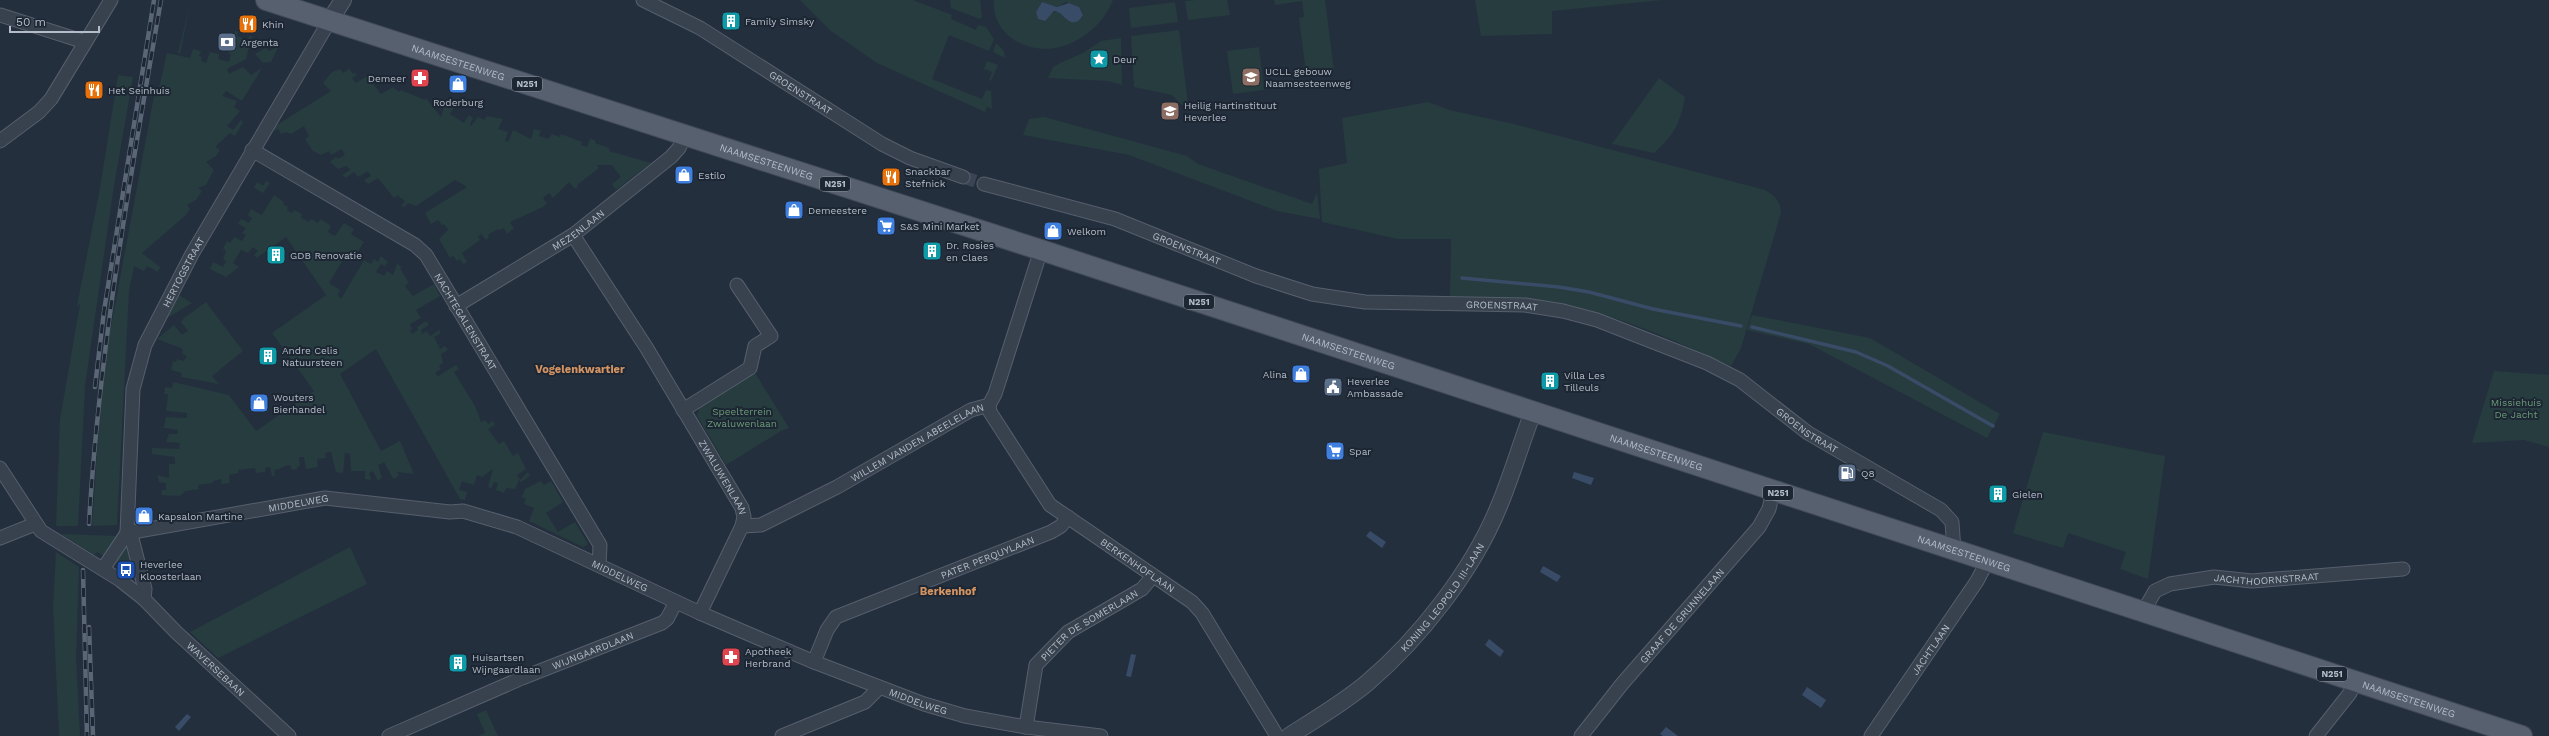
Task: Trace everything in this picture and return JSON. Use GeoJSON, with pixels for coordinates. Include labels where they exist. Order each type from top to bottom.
{"type":"FeatureCollection","features":[{"type":"Feature","properties":{"kind":"main road","name":"NAAMSESTEENWEG"},"geometry":{"type":"LineString","coordinates":[[266,0],[1041,250],[1773,492],[2522,736]]}},
{"type":"Feature","properties":{"kind":"street"},"geometry":{"type":"LineString","coordinates":[[0,141],[39,112],[51,99],[85,42],[104,6],[111,0]]}},
{"type":"Feature","properties":{"kind":"street","name":"HERTOGSTRAAT"},"geometry":{"type":"LineString","coordinates":[[127,533],[134,389],[139,362],[148,339],[192,254],[252,150],[343,0]]}},
{"type":"Feature","properties":{"kind":"street","name":"GROENSTRAAT"},"geometry":{"type":"LineString","coordinates":[[643,0],[700,28],[882,144],[910,158],[963,177]]}},
{"type":"Feature","properties":{"kind":"street"},"geometry":{"type":"LineString","coordinates":[[0,15],[85,42]]}},
{"type":"Feature","properties":{"kind":"street","name":"MEZENLAAN"},"geometry":{"type":"LineString","coordinates":[[456,306],[573,235],[671,157],[679,148],[685,135]]}},
{"type":"Feature","properties":{"kind":"street","name":"NACHTEGALENSTRAAT"},"geometry":{"type":"LineString","coordinates":[[252,150],[421,250],[600,545],[598,565]]}},
{"type":"Feature","properties":{"kind":"street","name":"GROENSTRAAT"},"geometry":{"type":"LineString","coordinates":[[984,184],[1115,219],[1256,276],[1312,294],[1365,302],[1525,306],[1564,311],[1597,320],[1707,363],[1740,380],[1808,432],[1941,510],[1952,522],[1954,551]]}},
{"type":"Feature","properties":{"kind":"street","name":"ZWALUWENLAAN"},"geometry":{"type":"LineString","coordinates":[[573,235],[683,410],[742,508],[744,517],[742,526],[700,613]]}},
{"type":"Feature","properties":{"kind":"street","name":"WILLEM VANDEN ABEELELAAN"},"geometry":{"type":"LineString","coordinates":[[742,526],[761,524],[824,494],[971,410],[989,404],[995,394],[1041,250]]}},
{"type":"Feature","properties":{"kind":"street"},"geometry":{"type":"LineString","coordinates":[[683,410],[750,368],[755,346],[771,336],[737,285]]}},
{"type":"Feature","properties":{"kind":"street","name":"BERKENHOFLAAN"},"geometry":{"type":"LineString","coordinates":[[989,404],[990,412],[1044,498],[1050,505],[1192,602],[1202,613],[1277,736]]}},
{"type":"Feature","properties":{"kind":"street","name":"KONING LEOPOLD III-LAAN"},"geometry":{"type":"LineString","coordinates":[[1289,736],[1333,708],[1368,682],[1417,633],[1460,578],[1499,507],[1533,412]]}},
{"type":"Feature","properties":{"kind":"street","name":"WAVERSEBAAN"},"geometry":{"type":"LineString","coordinates":[[0,468],[35,524],[49,537],[103,569],[144,599],[176,632],[290,736]]}},
{"type":"Feature","properties":{"kind":"street","name":"GRAAF DE GRUNNELAAN"},"geometry":{"type":"LineString","coordinates":[[1582,736],[1622,684],[1759,527],[1769,509],[1773,492]]}},
{"type":"Feature","properties":{"kind":"street","name":"MIDDELWEG"},"geometry":{"type":"LineString","coordinates":[[127,533],[326,498],[450,512],[463,511],[517,527],[700,613],[879,688],[965,716],[1026,727],[1101,736]]}},
{"type":"Feature","properties":{"kind":"street","name":"PATER PERQUYLAAN"},"geometry":{"type":"LineString","coordinates":[[814,662],[827,630],[836,617],[1051,532],[1061,526],[1068,517]]}},
{"type":"Feature","properties":{"kind":"street"},"geometry":{"type":"LineString","coordinates":[[0,538],[35,524]]}},
{"type":"Feature","properties":{"kind":"street"},"geometry":{"type":"LineString","coordinates":[[103,569],[127,533],[132,539],[145,589],[144,599]]}},
{"type":"Feature","properties":{"kind":"street","name":"JACHTLAAN"},"geometry":{"type":"LineString","coordinates":[[1872,736],[1977,581],[1987,562]]}},
{"type":"Feature","properties":{"kind":"street","name":"JACHTHOORNSTRAAT"},"geometry":{"type":"LineString","coordinates":[[2143,612],[2155,592],[2170,584],[2214,577],[2252,581],[2403,569]]}},
{"type":"Feature","properties":{"kind":"street","name":"PIETER DE SOMERLAAN"},"geometry":{"type":"LineString","coordinates":[[1026,727],[1036,665],[1068,632],[1142,589],[1153,576]]}},
{"type":"Feature","properties":{"kind":"street","name":"WIJNGAARDLAAN"},"geometry":{"type":"LineString","coordinates":[[390,736],[438,713],[662,622],[667,619],[676,602]]}},
{"type":"Feature","properties":{"kind":"street"},"geometry":{"type":"LineString","coordinates":[[2316,736],[2350,693],[2355,681]]}},
{"type":"Feature","properties":{"kind":"street"},"geometry":{"type":"LineString","coordinates":[[782,736],[865,702],[879,688]]}},
{"type":"Feature","properties":{"kind":"green space"},"geometry":{"type":"Polygon","coordinates":[[[800,0],[913,0],[952,15],[951,19],[976,30],[978,25],[986,27],[994,39],[989,51],[949,35],[932,79],[982,99],[986,90],[991,91],[992,109],[987,107],[985,112],[877,63],[831,31],[800,0]]]}},
{"type":"Feature","properties":{"kind":"green space"},"geometry":{"type":"Polygon","coordinates":[[[950,0],[980,0],[982,17],[980,19],[951,8],[950,0]]]}},
{"type":"Feature","properties":{"kind":"green space"},"geometry":{"type":"Polygon","coordinates":[[[994,0],[1113,0],[1104,16],[1085,36],[1069,44],[1048,49],[1024,45],[1014,40],[1005,32],[999,23],[995,12],[994,0]],[[1042,2],[1036,12],[1038,19],[1047,18],[1050,14],[1057,11],[1073,21],[1080,19],[1083,15],[1079,8],[1066,2],[1057,7],[1042,2]]]}},
{"type":"Feature","properties":{"kind":"green space"},"geometry":{"type":"Polygon","coordinates":[[[1227,0],[1230,15],[1188,20],[1185,1],[1227,0]]]}},
{"type":"Feature","properties":{"kind":"green space"},"geometry":{"type":"Polygon","coordinates":[[[1274,0],[1325,0],[1334,70],[1306,73],[1299,18],[1304,17],[1302,1],[1275,5],[1274,0]]]}},
{"type":"Feature","properties":{"kind":"green space"},"geometry":{"type":"Polygon","coordinates":[[[1475,0],[1662,0],[1552,11],[1552,34],[1481,36],[1475,0]]]}},
{"type":"Feature","properties":{"kind":"green space"},"geometry":{"type":"Polygon","coordinates":[[[1175,2],[1178,22],[1131,28],[1129,8],[1175,2]]]}},
{"type":"Feature","properties":{"kind":"green space"},"geometry":{"type":"Polygon","coordinates":[[[190,4],[180,54],[178,53],[190,4]]]}},
{"type":"Feature","properties":{"kind":"green space"},"geometry":{"type":"Polygon","coordinates":[[[1179,30],[1189,112],[1172,95],[1134,87],[1131,36],[1179,30]]]}},
{"type":"Feature","properties":{"kind":"green space"},"geometry":{"type":"Polygon","coordinates":[[[235,31],[238,32],[237,36],[248,40],[249,36],[252,36],[246,59],[227,69],[229,74],[243,67],[251,75],[262,68],[242,101],[226,91],[222,96],[237,101],[234,107],[240,111],[227,126],[233,130],[241,120],[243,122],[235,136],[230,133],[215,147],[220,150],[216,156],[206,162],[214,170],[206,185],[198,188],[202,191],[196,200],[187,205],[190,209],[186,215],[142,253],[160,267],[158,272],[147,266],[144,271],[134,266],[129,291],[117,525],[92,526],[100,409],[107,348],[154,96],[157,97],[167,53],[190,58],[193,49],[201,51],[199,56],[202,57],[201,61],[206,63],[210,52],[219,54],[218,59],[229,62],[231,54],[228,53],[235,31]]]}},
{"type":"Feature","properties":{"kind":"green space"},"geometry":{"type":"Polygon","coordinates":[[[1121,38],[1122,85],[1108,81],[1048,78],[1053,67],[1060,63],[1083,53],[1101,41],[1121,38]]]}},
{"type":"Feature","properties":{"kind":"green space"},"geometry":{"type":"Polygon","coordinates":[[[996,43],[1004,51],[1005,58],[993,52],[996,43]]]}},
{"type":"Feature","properties":{"kind":"green space"},"geometry":{"type":"Polygon","coordinates":[[[278,47],[271,62],[263,63],[255,54],[266,48],[269,51],[278,47]]]}},
{"type":"Feature","properties":{"kind":"green space"},"geometry":{"type":"Polygon","coordinates":[[[1259,47],[1264,90],[1233,94],[1227,51],[1259,47]]]}},
{"type":"Feature","properties":{"kind":"green space"},"geometry":{"type":"Polygon","coordinates":[[[987,61],[998,65],[991,81],[989,80],[992,72],[984,69],[987,61]]]}},
{"type":"Feature","properties":{"kind":"green space"},"geometry":{"type":"Polygon","coordinates":[[[340,69],[343,73],[349,69],[353,74],[355,73],[357,75],[352,78],[356,83],[367,76],[381,94],[393,87],[399,92],[401,90],[425,100],[426,98],[441,117],[445,104],[454,107],[450,114],[464,123],[469,115],[473,118],[470,124],[471,126],[478,117],[484,120],[487,116],[503,119],[498,129],[508,132],[505,141],[508,142],[513,130],[531,139],[534,129],[541,131],[539,136],[548,139],[552,134],[560,137],[561,134],[582,142],[581,145],[587,147],[590,139],[595,140],[595,143],[609,148],[609,151],[651,163],[616,190],[612,184],[621,177],[612,165],[597,165],[599,168],[577,185],[578,187],[575,189],[569,182],[553,198],[549,193],[543,198],[547,203],[543,207],[510,222],[514,228],[507,234],[504,228],[500,230],[498,229],[488,235],[489,237],[486,240],[481,234],[478,236],[480,240],[462,253],[467,262],[463,264],[460,259],[457,261],[453,256],[450,258],[439,239],[448,230],[444,224],[442,225],[438,220],[431,224],[425,213],[467,187],[455,180],[416,206],[408,203],[405,207],[401,206],[405,201],[397,195],[395,198],[393,197],[378,178],[368,184],[364,180],[371,176],[368,171],[358,177],[354,172],[346,178],[342,175],[350,170],[347,166],[338,169],[330,162],[336,157],[338,159],[345,155],[342,149],[331,155],[329,151],[321,155],[313,151],[305,139],[309,136],[304,126],[291,134],[286,132],[281,134],[278,129],[275,131],[272,128],[331,91],[323,83],[332,72],[340,69]]]}},
{"type":"Feature","properties":{"kind":"green space"},"geometry":{"type":"Polygon","coordinates":[[[118,75],[133,77],[113,192],[85,386],[78,526],[56,526],[60,419],[80,304],[77,306],[100,188],[118,75]]]}},
{"type":"Feature","properties":{"kind":"green space"},"geometry":{"type":"Polygon","coordinates":[[[1659,78],[1685,97],[1681,115],[1667,140],[1654,153],[1612,144],[1659,78]]]}},
{"type":"Feature","properties":{"kind":"green space"},"geometry":{"type":"Polygon","coordinates":[[[1428,102],[1453,111],[1514,124],[1765,190],[1774,196],[1778,202],[1781,213],[1741,348],[1731,366],[1645,329],[1578,308],[1556,303],[1516,298],[1450,297],[1451,239],[1398,239],[1322,222],[1319,169],[1347,163],[1342,118],[1428,102]]]}},
{"type":"Feature","properties":{"kind":"green space"},"geometry":{"type":"Polygon","coordinates":[[[1044,117],[1187,156],[1198,164],[1312,204],[1317,192],[1320,219],[1277,211],[1129,155],[1023,135],[1029,119],[1044,117]]]}},
{"type":"Feature","properties":{"kind":"green space"},"geometry":{"type":"Polygon","coordinates":[[[266,181],[270,183],[263,193],[254,188],[257,182],[263,186],[266,181]]]}},
{"type":"Feature","properties":{"kind":"green space"},"geometry":{"type":"Polygon","coordinates":[[[274,195],[284,202],[283,204],[288,207],[287,210],[292,213],[294,210],[302,214],[301,218],[309,222],[311,219],[318,223],[321,219],[331,226],[328,232],[335,236],[344,223],[354,229],[351,234],[364,242],[351,262],[344,258],[329,283],[340,290],[338,295],[341,299],[364,260],[371,264],[374,259],[378,262],[381,256],[388,262],[385,266],[381,264],[376,272],[384,276],[387,271],[393,275],[397,264],[402,267],[400,268],[409,283],[405,286],[413,296],[434,284],[440,296],[416,310],[421,318],[410,324],[412,329],[410,331],[412,334],[418,330],[417,327],[426,321],[429,325],[421,330],[422,334],[427,331],[430,336],[439,330],[441,333],[434,337],[438,345],[443,343],[438,346],[440,349],[445,346],[448,350],[441,354],[443,363],[439,366],[441,369],[435,373],[438,376],[456,365],[459,369],[454,372],[475,406],[481,422],[485,420],[488,424],[493,421],[495,425],[488,429],[499,444],[504,441],[513,456],[518,453],[526,469],[517,475],[520,480],[528,472],[530,476],[521,482],[519,480],[515,489],[506,488],[504,493],[496,490],[498,483],[494,482],[491,489],[488,486],[493,469],[482,477],[477,475],[474,485],[462,481],[459,490],[467,492],[465,500],[460,499],[376,349],[340,374],[381,451],[400,441],[414,474],[397,472],[399,476],[393,479],[384,462],[378,465],[382,478],[378,481],[373,471],[369,473],[371,480],[365,479],[365,471],[351,471],[350,454],[345,453],[343,473],[336,472],[331,452],[325,453],[326,458],[317,459],[318,467],[306,469],[304,457],[299,457],[300,466],[297,467],[297,469],[292,470],[290,465],[288,465],[274,470],[275,475],[272,476],[270,467],[265,468],[265,472],[256,473],[255,468],[238,470],[238,473],[229,475],[230,483],[222,484],[221,479],[213,481],[213,483],[198,485],[199,489],[185,491],[180,496],[161,495],[162,490],[166,490],[166,483],[159,482],[157,475],[169,478],[169,464],[175,464],[175,457],[152,454],[152,448],[179,449],[180,443],[166,442],[169,434],[178,434],[178,430],[159,427],[164,427],[166,417],[187,418],[187,413],[166,411],[168,394],[164,394],[165,387],[172,388],[173,382],[229,395],[256,431],[314,391],[272,333],[326,295],[286,237],[257,258],[254,255],[258,251],[253,247],[248,253],[241,250],[233,263],[239,267],[226,277],[210,269],[213,262],[223,267],[226,261],[223,259],[226,251],[223,249],[227,241],[230,243],[234,237],[242,241],[246,235],[242,233],[246,228],[238,224],[241,219],[249,223],[252,218],[244,213],[248,215],[251,209],[262,215],[274,195]]]}},
{"type":"Feature","properties":{"kind":"green space"},"geometry":{"type":"Polygon","coordinates":[[[179,295],[192,303],[167,318],[179,295]]]}},
{"type":"Feature","properties":{"kind":"green space"},"geometry":{"type":"Polygon","coordinates":[[[206,302],[243,351],[212,376],[219,384],[181,377],[182,373],[171,370],[173,361],[176,362],[177,359],[184,361],[187,356],[182,354],[183,349],[157,339],[174,325],[182,335],[188,331],[181,322],[184,318],[206,302]]]}},
{"type":"Feature","properties":{"kind":"green space"},"geometry":{"type":"Polygon","coordinates":[[[1752,315],[1870,338],[2000,414],[1987,438],[1809,344],[1747,330],[1752,315]]]}},
{"type":"Feature","properties":{"kind":"green space","name":"Missiehuis De Jacht"},"geometry":{"type":"Polygon","coordinates":[[[2494,371],[2549,375],[2549,447],[2524,440],[2472,443],[2494,371]]]}},
{"type":"Feature","properties":{"kind":"green space","name":"Speelterrein Zwaluwenlaan"},"geometry":{"type":"Polygon","coordinates":[[[755,373],[789,428],[781,431],[726,465],[697,416],[700,405],[755,373]]]}},
{"type":"Feature","properties":{"kind":"green space"},"geometry":{"type":"Polygon","coordinates":[[[2043,432],[2165,456],[2148,579],[2120,569],[2126,552],[2068,533],[2063,548],[2013,533],[2043,432]]]}},
{"type":"Feature","properties":{"kind":"green space"},"geometry":{"type":"Polygon","coordinates":[[[541,481],[544,485],[551,481],[563,502],[546,513],[558,532],[575,522],[588,544],[583,547],[529,521],[534,508],[524,504],[526,499],[522,497],[525,489],[541,481]]]}},
{"type":"Feature","properties":{"kind":"green space"},"geometry":{"type":"Polygon","coordinates":[[[62,535],[117,536],[104,556],[97,552],[94,555],[62,535]]]}},
{"type":"Feature","properties":{"kind":"green space"},"geometry":{"type":"Polygon","coordinates":[[[127,543],[132,552],[129,555],[134,572],[116,562],[127,543]]]}},
{"type":"Feature","properties":{"kind":"green space"},"geometry":{"type":"Polygon","coordinates":[[[350,547],[367,584],[218,658],[190,632],[350,547]]]}},
{"type":"Feature","properties":{"kind":"green space"},"geometry":{"type":"Polygon","coordinates":[[[56,552],[79,567],[76,657],[80,736],[59,736],[53,606],[56,552]]]}},
{"type":"Feature","properties":{"kind":"green space"},"geometry":{"type":"Polygon","coordinates":[[[486,710],[498,736],[478,736],[485,733],[477,714],[486,710]]]}},
{"type":"Feature","properties":{"kind":"water"},"geometry":{"type":"Polygon","coordinates":[[[1042,2],[1057,7],[1069,3],[1079,7],[1083,15],[1079,20],[1071,22],[1061,14],[1054,11],[1045,21],[1038,19],[1036,12],[1042,2]]]}},
{"type":"Feature","properties":{"kind":"water"},"geometry":{"type":"Polygon","coordinates":[[[1574,472],[1594,478],[1591,485],[1572,478],[1574,472]]]}},
{"type":"Feature","properties":{"kind":"water"},"geometry":{"type":"Polygon","coordinates":[[[1370,531],[1386,542],[1382,548],[1366,536],[1370,531]]]}},
{"type":"Feature","properties":{"kind":"water"},"geometry":{"type":"Polygon","coordinates":[[[1543,566],[1561,576],[1557,582],[1540,572],[1543,566]]]}},
{"type":"Feature","properties":{"kind":"water"},"geometry":{"type":"Polygon","coordinates":[[[1489,639],[1504,651],[1500,657],[1485,645],[1489,639]]]}},
{"type":"Feature","properties":{"kind":"water"},"geometry":{"type":"Polygon","coordinates":[[[1131,654],[1136,655],[1131,677],[1126,676],[1131,654]]]}},
{"type":"Feature","properties":{"kind":"water"},"geometry":{"type":"Polygon","coordinates":[[[1807,687],[1826,700],[1821,708],[1802,695],[1807,687]]]}},
{"type":"Feature","properties":{"kind":"water"},"geometry":{"type":"Polygon","coordinates":[[[187,714],[191,717],[179,731],[175,727],[187,714]]]}},
{"type":"Feature","properties":{"kind":"water"},"geometry":{"type":"Polygon","coordinates":[[[1666,727],[1678,736],[1663,736],[1660,734],[1666,727]]]}},
{"type":"Feature","properties":{"kind":"waterway"},"geometry":{"type":"LineString","coordinates":[[1462,278],[1559,287],[1589,292],[1653,309],[1741,326]]}},
{"type":"Feature","properties":{"kind":"waterway"},"geometry":{"type":"LineString","coordinates":[[1752,327],[1856,352],[1888,366],[1993,426]]}},
{"type":"Feature","properties":{"kind":"tunnel"},"geometry":{"type":"LineString","coordinates":[[963,177],[984,184]]}},
{"type":"Feature","properties":{"kind":"railway"},"geometry":{"type":"LineString","coordinates":[[95,387],[104,311],[154,0]]}},
{"type":"Feature","properties":{"kind":"railway"},"geometry":{"type":"LineString","coordinates":[[89,524],[100,392],[108,327],[128,196],[161,0]]}},
{"type":"Feature","properties":{"kind":"railway"},"geometry":{"type":"LineString","coordinates":[[83,570],[87,736]]}},
{"type":"Feature","properties":{"kind":"railway"},"geometry":{"type":"LineString","coordinates":[[89,627],[93,736]]}},
{"type":"Feature","properties":{"kind":"place","name":"Family Simsky"},"geometry":{"type":"Point","coordinates":[731,21]}},
{"type":"Feature","properties":{"kind":"place","name":"Khin"},"geometry":{"type":"Point","coordinates":[248,24]}},
{"type":"Feature","properties":{"kind":"place","name":"Argenta"},"geometry":{"type":"Point","coordinates":[227,42]}},
{"type":"Feature","properties":{"kind":"place","name":"Deur"},"geometry":{"type":"Point","coordinates":[1099,59]}},
{"type":"Feature","properties":{"kind":"place","name":"UCLL gebouw Naamsesteenweg"},"geometry":{"type":"Point","coordinates":[1251,77]}},
{"type":"Feature","properties":{"kind":"place","name":"Demeer"},"geometry":{"type":"Point","coordinates":[420,78]}},
{"type":"Feature","properties":{"kind":"place","name":"Roderburg"},"geometry":{"type":"Point","coordinates":[458,84]}},
{"type":"Feature","properties":{"kind":"place","name":"Het Seinhuis"},"geometry":{"type":"Point","coordinates":[94,90]}},
{"type":"Feature","properties":{"kind":"place","name":"Heilig Hartinstituut Heverlee"},"geometry":{"type":"Point","coordinates":[1170,111]}},
{"type":"Feature","properties":{"kind":"place","name":"Estilo"},"geometry":{"type":"Point","coordinates":[684,175]}},
{"type":"Feature","properties":{"kind":"place","name":"Snackbar Stefnick"},"geometry":{"type":"Point","coordinates":[891,177]}},
{"type":"Feature","properties":{"kind":"place","name":"Demeestere"},"geometry":{"type":"Point","coordinates":[794,210]}},
{"type":"Feature","properties":{"kind":"place","name":"S&S Mini Market"},"geometry":{"type":"Point","coordinates":[886,226]}},
{"type":"Feature","properties":{"kind":"place","name":"Welkom"},"geometry":{"type":"Point","coordinates":[1053,231]}},
{"type":"Feature","properties":{"kind":"place","name":"Dr. Rosies en Claes"},"geometry":{"type":"Point","coordinates":[932,251]}},
{"type":"Feature","properties":{"kind":"place","name":"GDB Renovatie"},"geometry":{"type":"Point","coordinates":[276,255]}},
{"type":"Feature","properties":{"kind":"place","name":"Andre Celis Natuursteen"},"geometry":{"type":"Point","coordinates":[268,356]}},
{"type":"Feature","properties":{"kind":"place","name":"Alina"},"geometry":{"type":"Point","coordinates":[1301,374]}},
{"type":"Feature","properties":{"kind":"place","name":"Villa Les Tilleuls"},"geometry":{"type":"Point","coordinates":[1550,381]}},
{"type":"Feature","properties":{"kind":"place","name":"Heverlee Ambassade"},"geometry":{"type":"Point","coordinates":[1333,387]}},
{"type":"Feature","properties":{"kind":"place","name":"Wouters Bierhandel"},"geometry":{"type":"Point","coordinates":[259,403]}},
{"type":"Feature","properties":{"kind":"place","name":"Spar"},"geometry":{"type":"Point","coordinates":[1335,451]}},
{"type":"Feature","properties":{"kind":"place","name":"Q8"},"geometry":{"type":"Point","coordinates":[1847,473]}},
{"type":"Feature","properties":{"kind":"place","name":"Gielen"},"geometry":{"type":"Point","coordinates":[1998,494]}},
{"type":"Feature","properties":{"kind":"place","name":"Kapsalon Martine"},"geometry":{"type":"Point","coordinates":[144,516]}},
{"type":"Feature","properties":{"kind":"place","name":"Heverlee Kloosterlaan"},"geometry":{"type":"Point","coordinates":[126,570]}},
{"type":"Feature","properties":{"kind":"place","name":"Apotheek Herbrand"},"geometry":{"type":"Point","coordinates":[731,657]}},
{"type":"Feature","properties":{"kind":"place","name":"Huisartsen Wijngaardlaan"},"geometry":{"type":"Point","coordinates":[458,663]}},
{"type":"Feature","properties":{"kind":"district","name":"Vogelenkwartier"},"geometry":{"type":"Point","coordinates":[580,369]}},
{"type":"Feature","properties":{"kind":"district","name":"Berkenhof"},"geometry":{"type":"Point","coordinates":[948,591]}}]}
